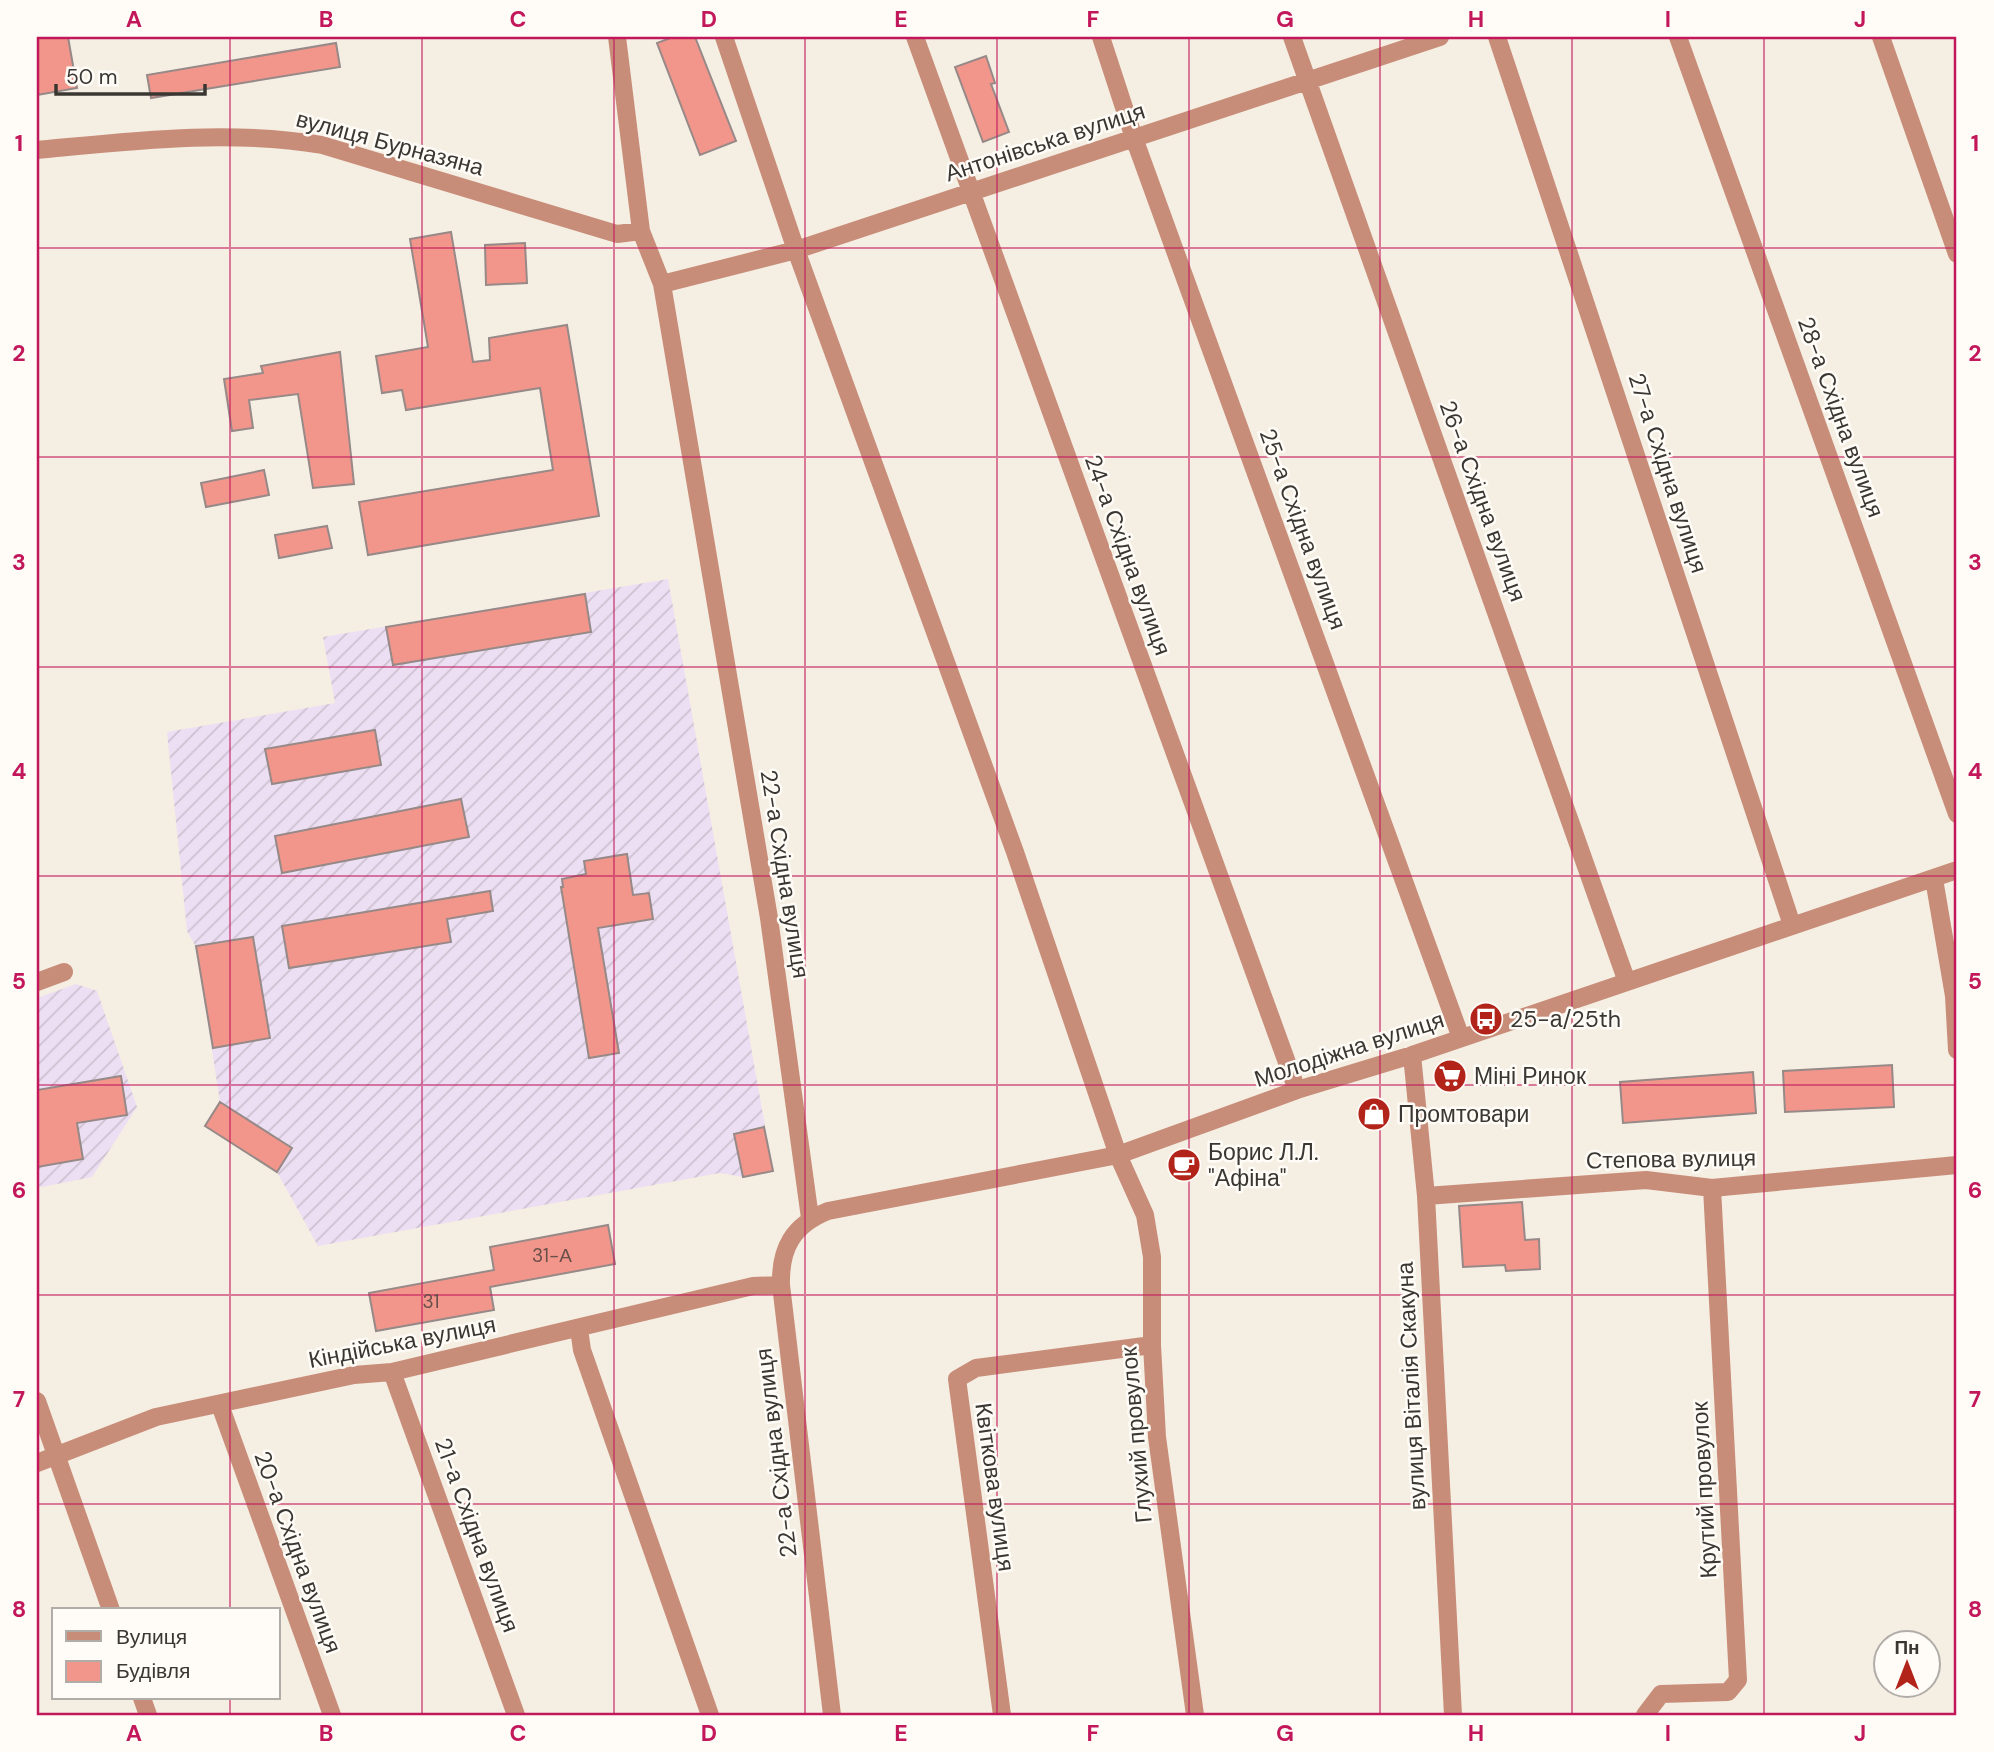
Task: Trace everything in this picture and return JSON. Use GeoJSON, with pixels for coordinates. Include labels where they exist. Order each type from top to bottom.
{"type":"FeatureCollection","features":[{"type":"Feature","properties":{"kind":"street","name":"22-а Східна вулиця"},"geometry":{"type":"LineString","coordinates":[[617,37],[641,231],[662,284],[769,918],[810,1218],[797,1227],[787,1244],[780,1270],[780,1285],[831,1715]]}},
{"type":"Feature","properties":{"kind":"street","name":"Глухий провулок"},"geometry":{"type":"LineString","coordinates":[[724,37],[796,250],[1015,852],[1118,1155],[1145,1215],[1150,1233],[1157,1437],[1195,1715]]}},
{"type":"Feature","properties":{"kind":"street","name":"24-а Східна вулиця"},"geometry":{"type":"LineString","coordinates":[[915,37],[1297,1090]]}},
{"type":"Feature","properties":{"kind":"street","name":"25-а Східна вулиця"},"geometry":{"type":"LineString","coordinates":[[1101,37],[1134,138],[1461,1038]]}},
{"type":"Feature","properties":{"kind":"street","name":"26-а Східна вулиця"},"geometry":{"type":"LineString","coordinates":[[1292,37],[1627,982]]}},
{"type":"Feature","properties":{"kind":"street","name":"Антонівська вулиця"},"geometry":{"type":"LineString","coordinates":[[662,284],[796,250],[1440,37]]}},
{"type":"Feature","properties":{"kind":"street","name":"27-а Східна вулиця"},"geometry":{"type":"LineString","coordinates":[[1497,37],[1792,925]]}},
{"type":"Feature","properties":{"kind":"street","name":"28-а Східна вулиця"},"geometry":{"type":"LineString","coordinates":[[1678,37],[1957,814]]}},
{"type":"Feature","properties":{"kind":"street"},"geometry":{"type":"LineString","coordinates":[[1881,37],[1957,254]]}},
{"type":"Feature","properties":{"kind":"street","name":"вулиця Бурназяна"},"geometry":{"type":"LineString","coordinates":[[37,150],[201,138],[275,137],[322,145],[617,234],[641,231]]}},
{"type":"Feature","properties":{"kind":"street","name":"Молодіжна вулиця"},"geometry":{"type":"LineString","coordinates":[[810,1218],[828,1211],[1118,1155],[1297,1090],[1412,1055],[1957,870]]}},
{"type":"Feature","properties":{"kind":"street"},"geometry":{"type":"LineString","coordinates":[[1934,879],[1954,996],[1957,1050]]}},
{"type":"Feature","properties":{"kind":"street"},"geometry":{"type":"LineString","coordinates":[[37,982],[64,972]]}},
{"type":"Feature","properties":{"kind":"street","name":"вулиця Віталія Скакуна"},"geometry":{"type":"LineString","coordinates":[[1412,1055],[1426,1196],[1452,1715]]}},
{"type":"Feature","properties":{"kind":"street","name":"Степова вулиця"},"geometry":{"type":"LineString","coordinates":[[1426,1196],[1646,1180],[1712,1188],[1957,1165]]}},
{"type":"Feature","properties":{"kind":"street","name":"Крутий провулок"},"geometry":{"type":"LineString","coordinates":[[1645,1715],[1661,1694],[1728,1692],[1738,1679],[1712,1188]]}},
{"type":"Feature","properties":{"kind":"street","name":"Кіндійська вулиця"},"geometry":{"type":"LineString","coordinates":[[37,1463],[156,1417],[354,1375],[392,1372],[753,1286],[780,1285]]}},
{"type":"Feature","properties":{"kind":"street"},"geometry":{"type":"LineString","coordinates":[[579,1329],[582,1350],[710,1715]]}},
{"type":"Feature","properties":{"kind":"street","name":"Квіткова вулиця"},"geometry":{"type":"LineString","coordinates":[[1002,1715],[957,1379],[976,1368],[1152,1345]]}},
{"type":"Feature","properties":{"kind":"street","name":"21-а Східна вулиця"},"geometry":{"type":"LineString","coordinates":[[392,1372],[516,1715]]}},
{"type":"Feature","properties":{"kind":"street"},"geometry":{"type":"LineString","coordinates":[[37,1401],[110,1608]]}},
{"type":"Feature","properties":{"kind":"street","name":"20-а Східна вулиця"},"geometry":{"type":"LineString","coordinates":[[220,1405],[332,1715]]}},
{"type":"Feature","properties":{"kind":"shaded area"},"geometry":{"type":"Polygon","coordinates":[[[668,579],[773,1171],[743,1177],[720,1173],[318,1246],[277,1172],[205,1126],[220,1102],[196,947],[187,931],[167,732],[335,703],[323,637],[668,579]]]}},
{"type":"Feature","properties":{"kind":"shaded area"},"geometry":{"type":"Polygon","coordinates":[[[76,984],[97,991],[137,1107],[92,1177],[42,1187],[37,1186],[37,998],[76,984]]]}},
{"type":"Feature","properties":{"kind":"building"},"geometry":{"type":"Polygon","coordinates":[[[37,37],[68,37],[77,88],[37,95],[37,37]]]}},
{"type":"Feature","properties":{"kind":"building"},"geometry":{"type":"Polygon","coordinates":[[[673,37],[695,37],[736,141],[700,155],[657,43],[673,37]]]}},
{"type":"Feature","properties":{"kind":"building"},"geometry":{"type":"Polygon","coordinates":[[[336,43],[340,67],[151,98],[147,75],[336,43]]]}},
{"type":"Feature","properties":{"kind":"building"},"geometry":{"type":"Polygon","coordinates":[[[986,56],[995,83],[991,84],[1009,132],[983,142],[955,67],[986,56]]]}},
{"type":"Feature","properties":{"kind":"building"},"geometry":{"type":"Polygon","coordinates":[[[451,232],[473,362],[490,360],[489,338],[567,325],[599,516],[368,555],[359,502],[553,470],[540,388],[406,410],[402,390],[382,393],[376,356],[428,347],[410,239],[451,232]]]}},
{"type":"Feature","properties":{"kind":"building"},"geometry":{"type":"Polygon","coordinates":[[[525,243],[527,283],[486,285],[485,245],[525,243]]]}},
{"type":"Feature","properties":{"kind":"building"},"geometry":{"type":"Polygon","coordinates":[[[340,352],[354,484],[313,488],[298,394],[249,400],[253,428],[232,431],[224,379],[263,373],[261,366],[340,352]]]}},
{"type":"Feature","properties":{"kind":"building"},"geometry":{"type":"Polygon","coordinates":[[[264,470],[269,495],[206,507],[201,483],[264,470]]]}},
{"type":"Feature","properties":{"kind":"building"},"geometry":{"type":"Polygon","coordinates":[[[327,526],[332,548],[279,558],[275,535],[327,526]]]}},
{"type":"Feature","properties":{"kind":"building"},"geometry":{"type":"Polygon","coordinates":[[[585,594],[591,632],[393,665],[386,627],[585,594]]]}},
{"type":"Feature","properties":{"kind":"building"},"geometry":{"type":"Polygon","coordinates":[[[375,730],[381,765],[272,784],[265,749],[375,730]]]}},
{"type":"Feature","properties":{"kind":"building"},"geometry":{"type":"Polygon","coordinates":[[[461,799],[469,837],[282,873],[275,836],[461,799]]]}},
{"type":"Feature","properties":{"kind":"building"},"geometry":{"type":"Polygon","coordinates":[[[627,854],[633,895],[649,893],[653,919],[598,928],[619,1053],[589,1058],[561,887],[562,879],[586,874],[584,861],[627,854]]]}},
{"type":"Feature","properties":{"kind":"building"},"geometry":{"type":"Polygon","coordinates":[[[490,891],[493,911],[447,919],[451,942],[289,968],[282,926],[490,891]]]}},
{"type":"Feature","properties":{"kind":"building"},"geometry":{"type":"Polygon","coordinates":[[[253,937],[270,1038],[213,1048],[196,946],[253,937]]]}},
{"type":"Feature","properties":{"kind":"building"},"geometry":{"type":"Polygon","coordinates":[[[1892,1065],[1894,1107],[1785,1112],[1783,1071],[1892,1065]]]}},
{"type":"Feature","properties":{"kind":"building"},"geometry":{"type":"Polygon","coordinates":[[[1753,1072],[1756,1113],[1623,1123],[1620,1082],[1753,1072]]]}},
{"type":"Feature","properties":{"kind":"building"},"geometry":{"type":"Polygon","coordinates":[[[121,1076],[127,1115],[77,1123],[83,1159],[37,1167],[37,1090],[121,1076]]]}},
{"type":"Feature","properties":{"kind":"building"},"geometry":{"type":"Polygon","coordinates":[[[220,1102],[292,1148],[277,1172],[205,1126],[220,1102]]]}},
{"type":"Feature","properties":{"kind":"building"},"geometry":{"type":"Polygon","coordinates":[[[764,1127],[773,1171],[743,1177],[734,1134],[764,1127]]]}},
{"type":"Feature","properties":{"kind":"building"},"geometry":{"type":"Polygon","coordinates":[[[1522,1202],[1525,1240],[1539,1239],[1540,1269],[1506,1271],[1505,1265],[1463,1267],[1459,1206],[1522,1202]]]}},
{"type":"Feature","properties":{"kind":"building"},"geometry":{"type":"Polygon","coordinates":[[[608,1225],[615,1264],[490,1287],[494,1310],[376,1331],[369,1293],[494,1270],[490,1247],[608,1225]]]}},
{"type":"Feature","properties":{"kind":"place","name":"25-а/25th"},"geometry":{"type":"Point","coordinates":[1486,1019]}},
{"type":"Feature","properties":{"kind":"place","name":"Міні Ринок"},"geometry":{"type":"Point","coordinates":[1450,1076]}},
{"type":"Feature","properties":{"kind":"place","name":"Промтовари"},"geometry":{"type":"Point","coordinates":[1374,1114]}},
{"type":"Feature","properties":{"kind":"place","name":"Борис Л.Л. \"Афіна\""},"geometry":{"type":"Point","coordinates":[1184,1165]}}]}
